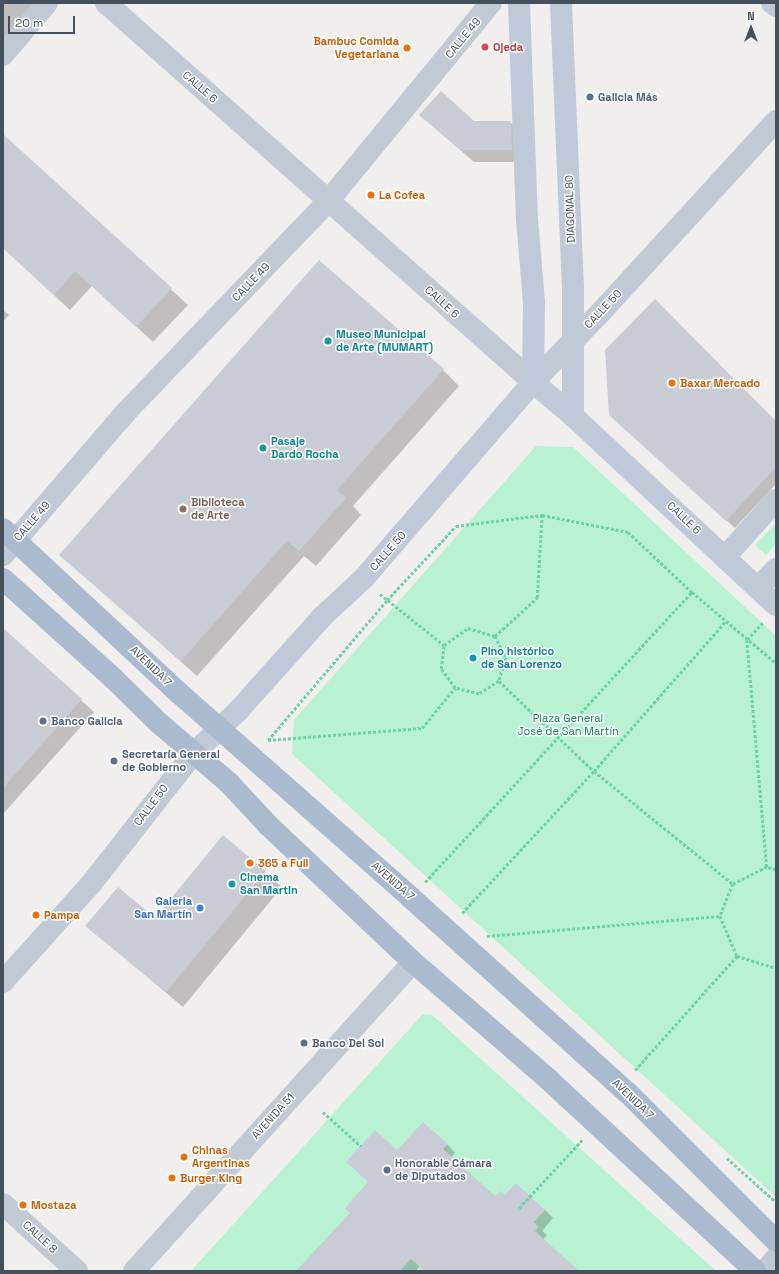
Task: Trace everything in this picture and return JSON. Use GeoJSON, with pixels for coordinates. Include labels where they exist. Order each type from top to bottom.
{"type":"FeatureCollection","features":[{"type":"Feature","properties":{"kind":"main road"},"geometry":{"type":"LineString","coordinates":[[519,3],[527,219],[534,302],[534,382]]}},
{"type":"Feature","properties":{"kind":"main road","name":"DIAGONAL 80"},"geometry":{"type":"LineString","coordinates":[[561,3],[573,341],[573,416]]}},
{"type":"Feature","properties":{"kind":"main road","name":"CALLE 6"},"geometry":{"type":"LineString","coordinates":[[534,382],[759,587],[771,612]]}},
{"type":"Feature","properties":{"kind":"main road","name":"CALLE 50"},"geometry":{"type":"LineString","coordinates":[[193,754],[220,729],[322,617],[364,578],[534,382]]}},
{"type":"Feature","properties":{"kind":"main road","name":"AVENIDA 7"},"geometry":{"type":"LineString","coordinates":[[7,541],[220,729],[418,889],[472,952],[628,1094],[776,1241]]}},
{"type":"Feature","properties":{"kind":"main road"},"geometry":{"type":"LineString","coordinates":[[3,579],[193,754],[229,783],[268,825],[413,962],[549,1080],[755,1271]]}},
{"type":"Feature","properties":{"kind":"street"},"geometry":{"type":"LineString","coordinates":[[3,55],[47,3]]}},
{"type":"Feature","properties":{"kind":"street","name":"CALLE 6"},"geometry":{"type":"LineString","coordinates":[[106,3],[534,382]]}},
{"type":"Feature","properties":{"kind":"street","name":"CALLE 49"},"geometry":{"type":"LineString","coordinates":[[7,541],[126,412],[330,200],[491,3]]}},
{"type":"Feature","properties":{"kind":"street"},"geometry":{"type":"LineString","coordinates":[[772,3],[776,6]]}},
{"type":"Feature","properties":{"kind":"street","name":"CALLE 50"},"geometry":{"type":"LineString","coordinates":[[534,382],[776,121]]}},
{"type":"Feature","properties":{"kind":"street"},"geometry":{"type":"LineString","coordinates":[[726,556],[776,500]]}},
{"type":"Feature","properties":{"kind":"street"},"geometry":{"type":"LineString","coordinates":[[759,587],[776,569]]}},
{"type":"Feature","properties":{"kind":"street","name":"CALLE 50"},"geometry":{"type":"LineString","coordinates":[[3,982],[91,884],[193,754]]}},
{"type":"Feature","properties":{"kind":"street","name":"AVENIDA 51"},"geometry":{"type":"LineString","coordinates":[[134,1271],[413,962]]}},
{"type":"Feature","properties":{"kind":"street","name":"CALLE 8"},"geometry":{"type":"LineString","coordinates":[[3,1204],[77,1271]]}},
{"type":"Feature","properties":{"kind":"street"},"geometry":{"type":"LineString","coordinates":[[765,1271],[776,1258]]}},
{"type":"Feature","properties":{"kind":"path"},"geometry":{"type":"LineString","coordinates":[[495,636],[537,598],[542,515]]}},
{"type":"Feature","properties":{"kind":"path"},"geometry":{"type":"LineString","coordinates":[[268,740],[387,600],[456,526],[542,515],[628,532],[692,592],[776,663]]}},
{"type":"Feature","properties":{"kind":"path"},"geometry":{"type":"LineString","coordinates":[[364,578],[387,600],[444,645]]}},
{"type":"Feature","properties":{"kind":"path"},"geometry":{"type":"LineString","coordinates":[[418,889],[559,738],[692,592]]}},
{"type":"Feature","properties":{"kind":"path"},"geometry":{"type":"LineString","coordinates":[[767,867],[747,640],[771,612]]}},
{"type":"Feature","properties":{"kind":"path"},"geometry":{"type":"LineString","coordinates":[[461,914],[594,771],[726,621]]}},
{"type":"Feature","properties":{"kind":"path"},"geometry":{"type":"LineString","coordinates":[[468,628],[495,636],[506,658],[499,681],[479,694],[455,688],[441,669],[444,645],[468,628]]}},
{"type":"Feature","properties":{"kind":"path"},"geometry":{"type":"LineString","coordinates":[[499,681],[594,771],[733,884]]}},
{"type":"Feature","properties":{"kind":"path"},"geometry":{"type":"LineString","coordinates":[[268,740],[422,728],[455,688]]}},
{"type":"Feature","properties":{"kind":"path"},"geometry":{"type":"LineString","coordinates":[[268,740],[274,745]]}},
{"type":"Feature","properties":{"kind":"path"},"geometry":{"type":"LineString","coordinates":[[776,870],[767,867],[733,884],[720,916],[738,956],[776,968]]}},
{"type":"Feature","properties":{"kind":"path"},"geometry":{"type":"LineString","coordinates":[[418,889],[420,876]]}},
{"type":"Feature","properties":{"kind":"path"},"geometry":{"type":"LineString","coordinates":[[418,889],[431,887]]}},
{"type":"Feature","properties":{"kind":"path"},"geometry":{"type":"LineString","coordinates":[[455,908],[466,918]]}},
{"type":"Feature","properties":{"kind":"path"},"geometry":{"type":"LineString","coordinates":[[472,952],[487,936],[720,916]]}},
{"type":"Feature","properties":{"kind":"path"},"geometry":{"type":"LineString","coordinates":[[482,932],[493,942]]}},
{"type":"Feature","properties":{"kind":"path"},"geometry":{"type":"LineString","coordinates":[[633,1072],[738,956]]}},
{"type":"Feature","properties":{"kind":"path"},"geometry":{"type":"LineString","coordinates":[[323,1112],[360,1146]]}},
{"type":"Feature","properties":{"kind":"path"},"geometry":{"type":"LineString","coordinates":[[520,1208],[582,1139]]}},
{"type":"Feature","properties":{"kind":"path"},"geometry":{"type":"LineString","coordinates":[[724,1156],[776,1202]]}},
{"type":"Feature","properties":{"kind":"path"},"geometry":{"type":"LineString","coordinates":[[776,1192],[776,1202]]}},
{"type":"Feature","properties":{"kind":"green space","name":"Plaza General José de San Martín"},"geometry":{"type":"Polygon","coordinates":[[[536,446],[573,447],[776,636],[776,1197],[292,754],[294,720],[536,446]]]}},
{"type":"Feature","properties":{"kind":"green space"},"geometry":{"type":"Polygon","coordinates":[[[776,523],[776,544],[766,555],[755,545],[776,523]]]}},
{"type":"Feature","properties":{"kind":"green space"},"geometry":{"type":"Polygon","coordinates":[[[431,1014],[716,1271],[191,1271],[422,1015],[431,1014]]]}},
{"type":"Feature","properties":{"kind":"building"},"geometry":{"type":"Polygon","coordinates":[[[441,91],[474,121],[511,121],[512,150],[461,150],[419,115],[441,91]]]}},
{"type":"Feature","properties":{"kind":"building"},"geometry":{"type":"Polygon","coordinates":[[[3,134],[172,288],[136,327],[75,271],[54,295],[3,248],[3,134]]]}},
{"type":"Feature","properties":{"kind":"building","name":"Pasaje Dardo Rocha"},"geometry":{"type":"Polygon","coordinates":[[[319,260],[444,369],[337,490],[346,498],[299,551],[287,541],[181,661],[59,555],[319,260]]]}},
{"type":"Feature","properties":{"kind":"building","name":"Baxar Mercado"},"geometry":{"type":"Polygon","coordinates":[[[655,299],[776,421],[776,467],[726,521],[609,415],[605,350],[655,299]]]}},
{"type":"Feature","properties":{"kind":"building"},"geometry":{"type":"Polygon","coordinates":[[[3,628],[82,699],[3,788],[3,628]]]}},
{"type":"Feature","properties":{"kind":"building","name":"Galeria San Martín"},"geometry":{"type":"Polygon","coordinates":[[[223,835],[266,871],[166,992],[85,926],[118,887],[155,918],[223,835]]]}},
{"type":"Feature","properties":{"kind":"building"},"geometry":{"type":"Polygon","coordinates":[[[423,1122],[448,1144],[443,1149],[495,1196],[500,1191],[505,1195],[516,1183],[545,1210],[534,1222],[539,1227],[535,1231],[579,1271],[425,1271],[411,1259],[400,1271],[296,1271],[350,1213],[345,1208],[368,1182],[346,1162],[375,1130],[397,1150],[423,1122]]]}},
{"type":"Feature","properties":{"kind":"place","name":"Ojeda"},"geometry":{"type":"Point","coordinates":[485,47]}},
{"type":"Feature","properties":{"kind":"place","name":"Bambuc Comida Vegetariana"},"geometry":{"type":"Point","coordinates":[407,48]}},
{"type":"Feature","properties":{"kind":"place","name":"Galicia Más"},"geometry":{"type":"Point","coordinates":[590,97]}},
{"type":"Feature","properties":{"kind":"place","name":"La Cofea"},"geometry":{"type":"Point","coordinates":[371,195]}},
{"type":"Feature","properties":{"kind":"place","name":"Museo Municipal de Arte (MUMART)"},"geometry":{"type":"Point","coordinates":[328,341]}},
{"type":"Feature","properties":{"kind":"place","name":"Baxar Mercado"},"geometry":{"type":"Point","coordinates":[672,383]}},
{"type":"Feature","properties":{"kind":"place","name":"Pasaje Dardo Rocha"},"geometry":{"type":"Point","coordinates":[263,448]}},
{"type":"Feature","properties":{"kind":"place","name":"Biblioteca de Arte"},"geometry":{"type":"Point","coordinates":[183,509]}},
{"type":"Feature","properties":{"kind":"place","name":"Pino histórico de San Lorenzo"},"geometry":{"type":"Point","coordinates":[473,658]}},
{"type":"Feature","properties":{"kind":"place","name":"Banco Galicia"},"geometry":{"type":"Point","coordinates":[43,721]}},
{"type":"Feature","properties":{"kind":"place","name":"Secretaría General de Gobierno"},"geometry":{"type":"Point","coordinates":[114,761]}},
{"type":"Feature","properties":{"kind":"place","name":"365 a Full"},"geometry":{"type":"Point","coordinates":[250,863]}},
{"type":"Feature","properties":{"kind":"place","name":"Cinema San Martin"},"geometry":{"type":"Point","coordinates":[232,884]}},
{"type":"Feature","properties":{"kind":"place","name":"Galeria San Martín"},"geometry":{"type":"Point","coordinates":[200,908]}},
{"type":"Feature","properties":{"kind":"place","name":"Pampa"},"geometry":{"type":"Point","coordinates":[36,915]}},
{"type":"Feature","properties":{"kind":"place","name":"Banco Del Sol"},"geometry":{"type":"Point","coordinates":[304,1043]}},
{"type":"Feature","properties":{"kind":"place","name":"Chinas Argentinas"},"geometry":{"type":"Point","coordinates":[184,1157]}},
{"type":"Feature","properties":{"kind":"place","name":"Honorable Cámara de Diputados"},"geometry":{"type":"Point","coordinates":[387,1170]}},
{"type":"Feature","properties":{"kind":"place","name":"Burger King"},"geometry":{"type":"Point","coordinates":[172,1178]}},
{"type":"Feature","properties":{"kind":"place","name":"Mostaza"},"geometry":{"type":"Point","coordinates":[23,1205]}}]}
